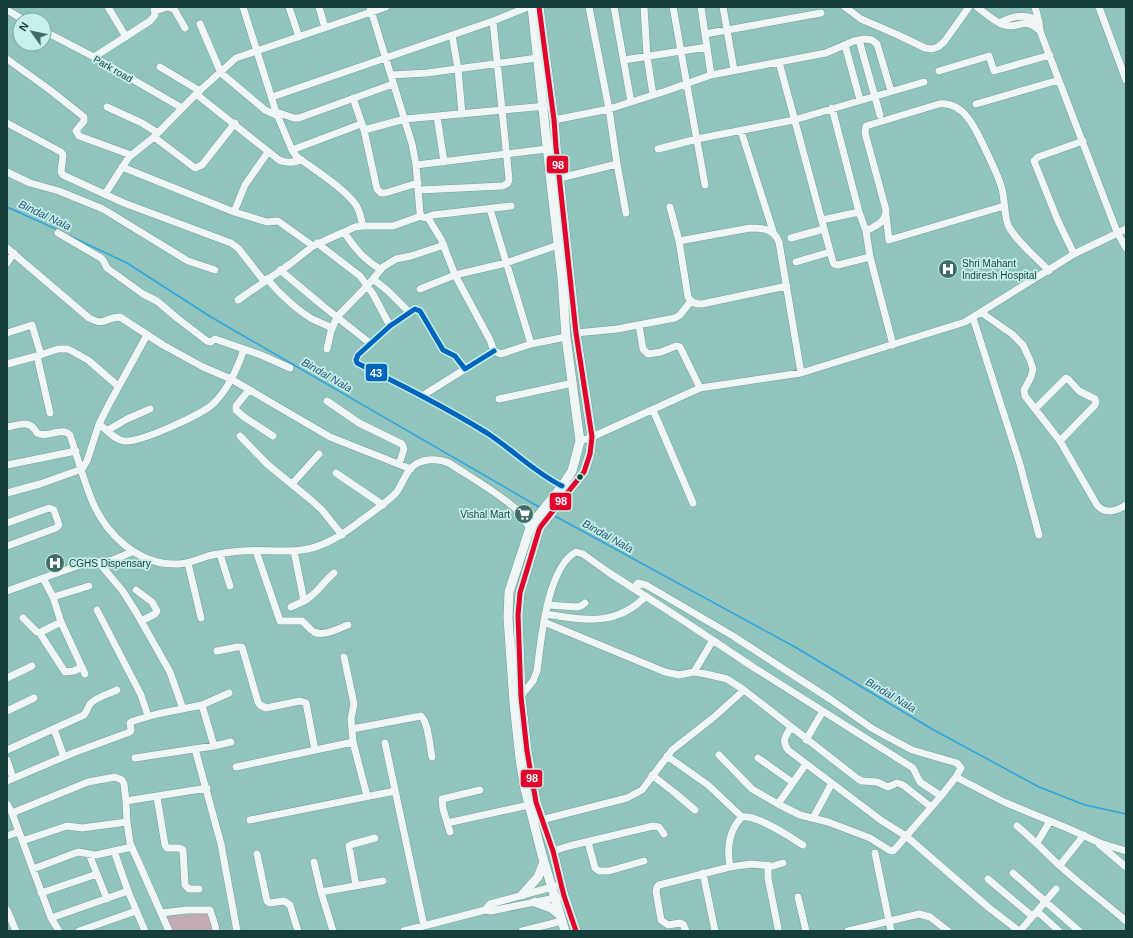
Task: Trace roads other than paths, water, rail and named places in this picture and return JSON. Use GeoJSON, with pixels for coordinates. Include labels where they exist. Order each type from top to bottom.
{"type":"FeatureCollection","features":[{"type":"Feature","properties":{"kind":"main road"},"geometry":{"type":"LineString","coordinates":[[532,7],[562,278],[566,337],[580,441],[572,471],[565,488]]}},
{"type":"Feature","properties":{"kind":"main road"},"geometry":{"type":"LineString","coordinates":[[539,7],[554,120],[576,333],[592,437],[590,454],[584,472],[565,488],[536,526],[509,592],[508,618],[518,700],[535,794],[552,851],[556,886]]}},
{"type":"Feature","properties":{"kind":"main road"},"geometry":{"type":"LineString","coordinates":[[518,700],[520,759],[529,806],[544,862],[576,931]]}},
{"type":"Feature","properties":{"kind":"main road"},"geometry":{"type":"LineString","coordinates":[[522,895],[538,877],[544,862]]}},
{"type":"Feature","properties":{"kind":"main road"},"geometry":{"type":"LineString","coordinates":[[560,897],[561,918],[566,931]]}},
{"type":"Feature","properties":{"kind":"main road"},"geometry":{"type":"LineString","coordinates":[[535,902],[551,908],[561,918]]}},
{"type":"Feature","properties":{"kind":"street"},"geometry":{"type":"LineString","coordinates":[[108,7],[126,37]]}},
{"type":"Feature","properties":{"kind":"street"},"geometry":{"type":"LineString","coordinates":[[243,7],[277,114],[292,150],[352,201],[358,210],[363,226]]}},
{"type":"Feature","properties":{"kind":"street"},"geometry":{"type":"LineString","coordinates":[[289,7],[299,37]]}},
{"type":"Feature","properties":{"kind":"street"},"geometry":{"type":"LineString","coordinates":[[319,7],[325,28]]}},
{"type":"Feature","properties":{"kind":"street"},"geometry":{"type":"LineString","coordinates":[[105,194],[131,155],[156,135],[198,92],[236,58],[325,28],[370,10],[386,7]]}},
{"type":"Feature","properties":{"kind":"street"},"geometry":{"type":"LineString","coordinates":[[272,97],[493,21],[528,7]]}},
{"type":"Feature","properties":{"kind":"street"},"geometry":{"type":"LineString","coordinates":[[589,7],[609,109],[616,164],[626,213]]}},
{"type":"Feature","properties":{"kind":"street"},"geometry":{"type":"LineString","coordinates":[[614,7],[631,102]]}},
{"type":"Feature","properties":{"kind":"street"},"geometry":{"type":"LineString","coordinates":[[644,7],[647,56],[653,95]]}},
{"type":"Feature","properties":{"kind":"street"},"geometry":{"type":"LineString","coordinates":[[673,7],[705,185]]}},
{"type":"Feature","properties":{"kind":"street"},"geometry":{"type":"LineString","coordinates":[[701,7],[711,75]]}},
{"type":"Feature","properties":{"kind":"street"},"geometry":{"type":"LineString","coordinates":[[723,7],[734,70]]}},
{"type":"Feature","properties":{"kind":"street"},"geometry":{"type":"LineString","coordinates":[[845,7],[860,19],[926,48],[932,49],[938,47],[944,42],[969,7]]}},
{"type":"Feature","properties":{"kind":"street"},"geometry":{"type":"LineString","coordinates":[[977,7],[999,23],[1010,26],[1026,22],[1034,25],[1040,31]]}},
{"type":"Feature","properties":{"kind":"street"},"geometry":{"type":"LineString","coordinates":[[1034,7],[1039,22],[1040,31],[1117,232],[1126,248]]}},
{"type":"Feature","properties":{"kind":"street"},"geometry":{"type":"LineString","coordinates":[[1099,7],[1126,80]]}},
{"type":"Feature","properties":{"kind":"street"},"geometry":{"type":"LineString","coordinates":[[94,57],[154,18],[155,9],[174,9],[185,28]]}},
{"type":"Feature","properties":{"kind":"street"},"geometry":{"type":"LineString","coordinates":[[370,10],[393,84],[406,119],[416,165],[418,187],[424,216],[431,221],[444,245],[455,275],[490,340],[494,351],[501,354],[531,344],[566,337]]}},
{"type":"Feature","properties":{"kind":"street"},"geometry":{"type":"LineString","coordinates":[[705,34],[821,13]]}},
{"type":"Feature","properties":{"kind":"street"},"geometry":{"type":"LineString","coordinates":[[999,23],[1018,16],[1029,16],[1039,22]]}},
{"type":"Feature","properties":{"kind":"street"},"geometry":{"type":"LineString","coordinates":[[353,98],[363,127],[378,192],[418,187],[506,185],[509,179],[493,21]]}},
{"type":"Feature","properties":{"kind":"street"},"geometry":{"type":"LineString","coordinates":[[200,24],[221,73],[265,110],[277,114],[296,118],[393,84]]}},
{"type":"Feature","properties":{"kind":"street","name":"Park road"},"geometry":{"type":"LineString","coordinates":[[52,35],[94,57],[182,108]]}},
{"type":"Feature","properties":{"kind":"street"},"geometry":{"type":"LineString","coordinates":[[452,35],[458,69],[462,114]]}},
{"type":"Feature","properties":{"kind":"street"},"geometry":{"type":"LineString","coordinates":[[554,120],[591,114],[609,109],[711,75],[826,53],[859,40],[872,40],[877,44],[891,91]]}},
{"type":"Feature","properties":{"kind":"street"},"geometry":{"type":"LineString","coordinates":[[859,40],[880,115]]}},
{"type":"Feature","properties":{"kind":"street"},"geometry":{"type":"LineString","coordinates":[[845,45],[860,100]]}},
{"type":"Feature","properties":{"kind":"street"},"geometry":{"type":"LineString","coordinates":[[624,60],[706,47]]}},
{"type":"Feature","properties":{"kind":"street"},"geometry":{"type":"LineString","coordinates":[[939,71],[989,56],[994,71],[1050,55]]}},
{"type":"Feature","properties":{"kind":"street"},"geometry":{"type":"LineString","coordinates":[[391,75],[458,69],[537,58]]}},
{"type":"Feature","properties":{"kind":"street"},"geometry":{"type":"LineString","coordinates":[[7,59],[84,117],[84,121],[76,131],[77,134],[131,155]]}},
{"type":"Feature","properties":{"kind":"street"},"geometry":{"type":"LineString","coordinates":[[779,62],[833,262],[834,264],[838,265],[870,257]]}},
{"type":"Feature","properties":{"kind":"street"},"geometry":{"type":"LineString","coordinates":[[160,68],[198,92],[268,152],[283,162],[290,163],[302,160]]}},
{"type":"Feature","properties":{"kind":"street"},"geometry":{"type":"LineString","coordinates":[[976,104],[1059,80]]}},
{"type":"Feature","properties":{"kind":"street"},"geometry":{"type":"LineString","coordinates":[[658,149],[697,139],[794,120],[924,82]]}},
{"type":"Feature","properties":{"kind":"street"},"geometry":{"type":"LineString","coordinates":[[1004,206],[889,240],[886,215],[864,133],[866,126],[939,104],[945,104],[957,108],[973,124],[999,180],[1008,225],[1049,271]]}},
{"type":"Feature","properties":{"kind":"street"},"geometry":{"type":"LineString","coordinates":[[292,150],[363,127],[406,119],[552,106]]}},
{"type":"Feature","properties":{"kind":"street"},"geometry":{"type":"LineString","coordinates":[[107,107],[142,123],[195,168],[202,165],[235,123]]}},
{"type":"Feature","properties":{"kind":"street"},"geometry":{"type":"LineString","coordinates":[[832,108],[866,231],[870,257],[893,345]]}},
{"type":"Feature","properties":{"kind":"street"},"geometry":{"type":"LineString","coordinates":[[437,116],[444,162]]}},
{"type":"Feature","properties":{"kind":"street"},"geometry":{"type":"LineString","coordinates":[[7,123],[61,152],[63,155],[61,172],[64,175],[136,208],[231,243],[238,248],[265,280],[285,299],[313,319],[332,328]]}},
{"type":"Feature","properties":{"kind":"street"},"geometry":{"type":"LineString","coordinates":[[741,131],[773,231],[779,242],[801,373]]}},
{"type":"Feature","properties":{"kind":"street"},"geometry":{"type":"LineString","coordinates":[[1073,255],[1034,161],[1038,157],[1083,141]]}},
{"type":"Feature","properties":{"kind":"street"},"geometry":{"type":"LineString","coordinates":[[416,165],[547,149]]}},
{"type":"Feature","properties":{"kind":"street"},"geometry":{"type":"LineString","coordinates":[[234,212],[245,184],[268,152]]}},
{"type":"Feature","properties":{"kind":"street"},"geometry":{"type":"LineString","coordinates":[[560,178],[616,164]]}},
{"type":"Feature","properties":{"kind":"street"},"geometry":{"type":"LineString","coordinates":[[122,167],[234,212],[267,222],[278,221],[370,282],[388,291],[409,312]]}},
{"type":"Feature","properties":{"kind":"street"},"geometry":{"type":"LineString","coordinates":[[7,172],[30,183],[59,190],[103,209],[188,261],[215,270]]}},
{"type":"Feature","properties":{"kind":"street"},"geometry":{"type":"LineString","coordinates":[[238,300],[315,245],[355,227],[393,226],[424,216],[511,206]]}},
{"type":"Feature","properties":{"kind":"street"},"geometry":{"type":"LineString","coordinates":[[670,207],[688,297],[691,301],[696,304],[702,304],[787,286]]}},
{"type":"Feature","properties":{"kind":"street"},"geometry":{"type":"LineString","coordinates":[[490,209],[531,344]]}},
{"type":"Feature","properties":{"kind":"street"},"geometry":{"type":"LineString","coordinates":[[822,220],[860,212]]}},
{"type":"Feature","properties":{"kind":"street"},"geometry":{"type":"LineString","coordinates":[[866,231],[880,223],[886,215]]}},
{"type":"Feature","properties":{"kind":"street"},"geometry":{"type":"LineString","coordinates":[[678,241],[750,228],[761,228],[773,231]]}},
{"type":"Feature","properties":{"kind":"street"},"geometry":{"type":"LineString","coordinates":[[791,238],[824,229]]}},
{"type":"Feature","properties":{"kind":"street"},"geometry":{"type":"LineString","coordinates":[[580,441],[700,388],[801,373],[965,322],[1073,255],[1117,232],[1126,229]]}},
{"type":"Feature","properties":{"kind":"street"},"geometry":{"type":"LineString","coordinates":[[344,232],[368,262],[380,270]]}},
{"type":"Feature","properties":{"kind":"street"},"geometry":{"type":"LineString","coordinates":[[58,233],[101,258],[107,268],[143,294],[157,301],[207,341],[211,342],[215,339],[219,340],[261,355],[290,368]]}},
{"type":"Feature","properties":{"kind":"street"},"geometry":{"type":"LineString","coordinates":[[327,349],[332,328],[337,317],[380,270],[396,259],[411,256],[444,245]]}},
{"type":"Feature","properties":{"kind":"street"},"geometry":{"type":"LineString","coordinates":[[420,289],[455,275],[506,262],[558,245]]}},
{"type":"Feature","properties":{"kind":"street"},"geometry":{"type":"LineString","coordinates":[[7,248],[89,318],[98,322],[103,322],[120,317],[147,336],[203,367],[230,379],[330,437],[411,469]]}},
{"type":"Feature","properties":{"kind":"street"},"geometry":{"type":"LineString","coordinates":[[796,262],[830,252]]}},
{"type":"Feature","properties":{"kind":"street"},"geometry":{"type":"LineString","coordinates":[[7,263],[14,253]]}},
{"type":"Feature","properties":{"kind":"street"},"geometry":{"type":"LineString","coordinates":[[280,270],[371,344]]}},
{"type":"Feature","properties":{"kind":"street"},"geometry":{"type":"LineString","coordinates":[[370,282],[390,326]]}},
{"type":"Feature","properties":{"kind":"street"},"geometry":{"type":"LineString","coordinates":[[576,333],[618,329],[675,318],[680,315],[691,301]]}},
{"type":"Feature","properties":{"kind":"street"},"geometry":{"type":"LineString","coordinates":[[465,369],[455,356],[443,350],[420,311],[415,309],[390,326],[356,358],[357,363],[422,396],[487,433],[545,477],[565,488]]}},
{"type":"Feature","properties":{"kind":"street"},"geometry":{"type":"LineString","coordinates":[[982,312],[1012,334],[1023,345],[1033,369],[1024,393],[1060,441],[1100,508],[1111,511],[1126,505]]}},
{"type":"Feature","properties":{"kind":"street"},"geometry":{"type":"LineString","coordinates":[[973,318],[982,340],[1019,461],[1039,534]]}},
{"type":"Feature","properties":{"kind":"street"},"geometry":{"type":"LineString","coordinates":[[7,333],[32,325],[50,413]]}},
{"type":"Feature","properties":{"kind":"street"},"geometry":{"type":"LineString","coordinates":[[639,325],[643,349],[648,354],[661,352],[676,346],[680,347],[700,388]]}},
{"type":"Feature","properties":{"kind":"street"},"geometry":{"type":"LineString","coordinates":[[7,493],[40,484],[82,469],[87,461],[99,424],[118,386],[147,336]]}},
{"type":"Feature","properties":{"kind":"street"},"geometry":{"type":"LineString","coordinates":[[7,364],[58,349],[68,349],[88,360],[118,386]]}},
{"type":"Feature","properties":{"kind":"street"},"geometry":{"type":"LineString","coordinates":[[99,424],[115,437],[124,441],[140,439],[156,434],[209,408],[215,402],[230,379],[244,349]]}},
{"type":"Feature","properties":{"kind":"street"},"geometry":{"type":"LineString","coordinates":[[422,396],[494,351]]}},
{"type":"Feature","properties":{"kind":"street"},"geometry":{"type":"LineString","coordinates":[[1035,409],[1066,378],[1070,380],[1079,391],[1095,399],[1095,405],[1060,441]]}},
{"type":"Feature","properties":{"kind":"street"},"geometry":{"type":"LineString","coordinates":[[499,399],[573,383]]}},
{"type":"Feature","properties":{"kind":"street"},"geometry":{"type":"LineString","coordinates":[[248,390],[236,406],[236,410],[273,436]]}},
{"type":"Feature","properties":{"kind":"street"},"geometry":{"type":"LineString","coordinates":[[327,401],[359,423],[402,444],[404,449],[398,464]]}},
{"type":"Feature","properties":{"kind":"street"},"geometry":{"type":"LineString","coordinates":[[108,430],[127,419],[150,409]]}},
{"type":"Feature","properties":{"kind":"street"},"geometry":{"type":"LineString","coordinates":[[653,410],[693,503]]}},
{"type":"Feature","properties":{"kind":"street"},"geometry":{"type":"LineString","coordinates":[[7,428],[29,424],[34,427],[37,433],[41,435],[67,432],[70,435],[91,498],[98,514],[110,530],[132,552],[154,561],[178,564],[188,563],[234,551],[294,551],[323,544],[342,535],[383,505],[400,487],[411,469],[428,460],[445,461],[512,506],[520,513],[526,524],[536,526]]}},
{"type":"Feature","properties":{"kind":"street"},"geometry":{"type":"LineString","coordinates":[[240,436],[267,464],[322,510],[342,535]]}},
{"type":"Feature","properties":{"kind":"street"},"geometry":{"type":"LineString","coordinates":[[7,465],[76,451]]}},
{"type":"Feature","properties":{"kind":"street"},"geometry":{"type":"LineString","coordinates":[[292,484],[319,454]]}},
{"type":"Feature","properties":{"kind":"street"},"geometry":{"type":"LineString","coordinates":[[336,472],[383,505]]}},
{"type":"Feature","properties":{"kind":"street"},"geometry":{"type":"LineString","coordinates":[[7,523],[49,508],[54,510],[59,525],[56,528],[7,546]]}},
{"type":"Feature","properties":{"kind":"street"},"geometry":{"type":"LineString","coordinates":[[256,551],[280,621],[302,622],[314,632],[320,633],[328,632],[348,625]]}},
{"type":"Feature","properties":{"kind":"street"},"geometry":{"type":"LineString","coordinates":[[294,551],[304,601]]}},
{"type":"Feature","properties":{"kind":"street"},"geometry":{"type":"LineString","coordinates":[[7,591],[85,564],[110,562],[132,552]]}},
{"type":"Feature","properties":{"kind":"street"},"geometry":{"type":"LineString","coordinates":[[518,700],[533,681],[537,671],[547,605],[560,570],[563,564],[573,553],[576,552],[583,554],[608,572],[913,768],[920,782],[941,796]]}},
{"type":"Feature","properties":{"kind":"street"},"geometry":{"type":"LineString","coordinates":[[220,554],[230,586]]}},
{"type":"Feature","properties":{"kind":"street"},"geometry":{"type":"LineString","coordinates":[[99,563],[125,593],[170,672],[183,709]]}},
{"type":"Feature","properties":{"kind":"street"},"geometry":{"type":"LineString","coordinates":[[188,563],[201,618]]}},
{"type":"Feature","properties":{"kind":"street"},"geometry":{"type":"LineString","coordinates":[[291,607],[311,597],[334,573]]}},
{"type":"Feature","properties":{"kind":"street"},"geometry":{"type":"LineString","coordinates":[[43,578],[53,597],[61,622],[85,674]]}},
{"type":"Feature","properties":{"kind":"street"},"geometry":{"type":"LineString","coordinates":[[634,588],[638,583],[646,585],[733,636],[858,719],[900,744],[924,754],[957,763],[961,768],[941,796],[896,848],[890,850],[863,835],[828,822],[800,815],[778,804],[752,789],[719,756]]}},
{"type":"Feature","properties":{"kind":"street"},"geometry":{"type":"LineString","coordinates":[[53,597],[89,586]]}},
{"type":"Feature","properties":{"kind":"street"},"geometry":{"type":"LineString","coordinates":[[136,590],[152,602],[157,612],[141,621]]}},
{"type":"Feature","properties":{"kind":"street"},"geometry":{"type":"LineString","coordinates":[[545,614],[575,618],[608,618],[621,614],[632,608],[646,596]]}},
{"type":"Feature","properties":{"kind":"street"},"geometry":{"type":"LineString","coordinates":[[547,605],[581,606],[585,603]]}},
{"type":"Feature","properties":{"kind":"street"},"geometry":{"type":"LineString","coordinates":[[97,610],[141,694],[148,716]]}},
{"type":"Feature","properties":{"kind":"street"},"geometry":{"type":"LineString","coordinates":[[23,618],[37,632],[41,633],[65,672],[74,671],[82,667]]}},
{"type":"Feature","properties":{"kind":"street"},"geometry":{"type":"LineString","coordinates":[[41,633],[61,622]]}},
{"type":"Feature","properties":{"kind":"street"},"geometry":{"type":"LineString","coordinates":[[544,622],[659,670],[679,675],[694,672],[727,679],[744,690],[806,740],[858,779],[862,781],[877,782],[888,787],[897,783],[903,785],[931,807]]}},
{"type":"Feature","properties":{"kind":"street"},"geometry":{"type":"LineString","coordinates":[[694,672],[713,640]]}},
{"type":"Feature","properties":{"kind":"street"},"geometry":{"type":"LineString","coordinates":[[217,651],[242,647],[258,702],[262,707],[266,708],[300,701],[306,703],[315,750]]}},
{"type":"Feature","properties":{"kind":"street"},"geometry":{"type":"LineString","coordinates":[[344,657],[354,704],[351,719],[353,742],[367,796]]}},
{"type":"Feature","properties":{"kind":"street"},"geometry":{"type":"LineString","coordinates":[[7,678],[32,666]]}},
{"type":"Feature","properties":{"kind":"street"},"geometry":{"type":"LineString","coordinates":[[7,750],[84,715],[87,712],[89,705],[117,690]]}},
{"type":"Feature","properties":{"kind":"street"},"geometry":{"type":"LineString","coordinates":[[542,820],[627,798],[642,790],[672,750],[714,717],[744,690]]}},
{"type":"Feature","properties":{"kind":"street"},"geometry":{"type":"LineString","coordinates":[[7,760],[10,780],[64,757],[130,732],[131,722],[148,716],[202,705],[229,693]]}},
{"type":"Feature","properties":{"kind":"street"},"geometry":{"type":"LineString","coordinates":[[7,711],[34,698]]}},
{"type":"Feature","properties":{"kind":"street"},"geometry":{"type":"LineString","coordinates":[[202,705],[214,746]]}},
{"type":"Feature","properties":{"kind":"street"},"geometry":{"type":"LineString","coordinates":[[806,740],[823,711]]}},
{"type":"Feature","properties":{"kind":"street"},"geometry":{"type":"LineString","coordinates":[[352,729],[421,716],[424,718],[426,724],[432,757]]}},
{"type":"Feature","properties":{"kind":"street"},"geometry":{"type":"LineString","coordinates":[[791,727],[784,739],[784,744],[788,750],[882,821],[906,836],[988,907],[1020,931],[1056,889]]}},
{"type":"Feature","properties":{"kind":"street"},"geometry":{"type":"LineString","coordinates":[[54,729],[64,757]]}},
{"type":"Feature","properties":{"kind":"street"},"geometry":{"type":"LineString","coordinates":[[135,758],[231,742]]}},
{"type":"Feature","properties":{"kind":"street"},"geometry":{"type":"LineString","coordinates":[[236,767],[353,742]]}},
{"type":"Feature","properties":{"kind":"street"},"geometry":{"type":"LineString","coordinates":[[385,743],[424,926]]}},
{"type":"Feature","properties":{"kind":"street"},"geometry":{"type":"LineString","coordinates":[[195,749],[221,844],[237,931]]}},
{"type":"Feature","properties":{"kind":"street"},"geometry":{"type":"LineString","coordinates":[[667,756],[708,785],[742,817]]}},
{"type":"Feature","properties":{"kind":"street"},"geometry":{"type":"LineString","coordinates":[[758,758],[792,782]]}},
{"type":"Feature","properties":{"kind":"street"},"geometry":{"type":"LineString","coordinates":[[778,804],[806,764]]}},
{"type":"Feature","properties":{"kind":"street"},"geometry":{"type":"LineString","coordinates":[[652,775],[695,810]]}},
{"type":"Feature","properties":{"kind":"street"},"geometry":{"type":"LineString","coordinates":[[12,813],[88,782],[111,777],[122,780],[124,784],[130,843],[169,931]]}},
{"type":"Feature","properties":{"kind":"street"},"geometry":{"type":"LineString","coordinates":[[956,777],[1004,802],[1094,840],[1126,850]]}},
{"type":"Feature","properties":{"kind":"street"},"geometry":{"type":"LineString","coordinates":[[813,818],[832,783]]}},
{"type":"Feature","properties":{"kind":"street"},"geometry":{"type":"LineString","coordinates":[[126,801],[206,788]]}},
{"type":"Feature","properties":{"kind":"street"},"geometry":{"type":"LineString","coordinates":[[450,832],[443,809],[442,799],[480,790]]}},
{"type":"Feature","properties":{"kind":"street"},"geometry":{"type":"LineString","coordinates":[[250,820],[395,791]]}},
{"type":"Feature","properties":{"kind":"street"},"geometry":{"type":"LineString","coordinates":[[157,796],[164,845],[167,848],[179,848],[183,850],[185,885],[190,889],[199,889]]}},
{"type":"Feature","properties":{"kind":"street"},"geometry":{"type":"LineString","coordinates":[[7,804],[12,813],[51,918],[59,931]]}},
{"type":"Feature","properties":{"kind":"street"},"geometry":{"type":"LineString","coordinates":[[447,823],[529,806]]}},
{"type":"Feature","properties":{"kind":"street"},"geometry":{"type":"LineString","coordinates":[[730,867],[728,846],[738,820],[745,816],[762,822],[803,845]]}},
{"type":"Feature","properties":{"kind":"street"},"geometry":{"type":"LineString","coordinates":[[1038,843],[1050,821]]}},
{"type":"Feature","properties":{"kind":"street"},"geometry":{"type":"LineString","coordinates":[[22,841],[67,826],[82,828],[127,822]]}},
{"type":"Feature","properties":{"kind":"street"},"geometry":{"type":"LineString","coordinates":[[552,851],[656,826],[661,828],[664,834]]}},
{"type":"Feature","properties":{"kind":"street"},"geometry":{"type":"LineString","coordinates":[[1017,826],[1038,843],[1095,897],[1125,919]]}},
{"type":"Feature","properties":{"kind":"street"},"geometry":{"type":"LineString","coordinates":[[7,836],[18,832]]}},
{"type":"Feature","properties":{"kind":"street"},"geometry":{"type":"LineString","coordinates":[[1060,865],[1084,835]]}},
{"type":"Feature","properties":{"kind":"street"},"geometry":{"type":"LineString","coordinates":[[356,886],[349,846],[374,838]]}},
{"type":"Feature","properties":{"kind":"street"},"geometry":{"type":"LineString","coordinates":[[1094,840],[1126,867]]}},
{"type":"Feature","properties":{"kind":"street"},"geometry":{"type":"LineString","coordinates":[[588,842],[595,868],[600,871],[609,870],[644,860]]}},
{"type":"Feature","properties":{"kind":"street"},"geometry":{"type":"LineString","coordinates":[[33,869],[82,851],[96,855],[132,847]]}},
{"type":"Feature","properties":{"kind":"street"},"geometry":{"type":"LineString","coordinates":[[114,851],[128,892],[145,931]]}},
{"type":"Feature","properties":{"kind":"street"},"geometry":{"type":"LineString","coordinates":[[875,853],[891,931]]}},
{"type":"Feature","properties":{"kind":"street"},"geometry":{"type":"LineString","coordinates":[[89,854],[106,899]]}},
{"type":"Feature","properties":{"kind":"street"},"geometry":{"type":"LineString","coordinates":[[256,854],[267,901],[270,903],[284,901],[290,905],[298,931]]}},
{"type":"Feature","properties":{"kind":"street"},"geometry":{"type":"LineString","coordinates":[[314,862],[321,892],[333,931]]}},
{"type":"Feature","properties":{"kind":"street"},"geometry":{"type":"LineString","coordinates":[[686,931],[683,924],[668,925],[661,920],[656,891],[657,886],[661,883],[730,867],[751,864],[776,866],[783,864]]}},
{"type":"Feature","properties":{"kind":"street"},"geometry":{"type":"LineString","coordinates":[[768,865],[768,878],[778,928]]}},
{"type":"Feature","properties":{"kind":"street"},"geometry":{"type":"LineString","coordinates":[[703,873],[715,931]]}},
{"type":"Feature","properties":{"kind":"street"},"geometry":{"type":"LineString","coordinates":[[41,893],[97,874]]}},
{"type":"Feature","properties":{"kind":"street"},"geometry":{"type":"LineString","coordinates":[[1013,874],[1079,931]]}},
{"type":"Feature","properties":{"kind":"street"},"geometry":{"type":"LineString","coordinates":[[988,879],[1059,931]]}},
{"type":"Feature","properties":{"kind":"street"},"geometry":{"type":"LineString","coordinates":[[321,892],[383,881]]}},
{"type":"Feature","properties":{"kind":"street"},"geometry":{"type":"LineString","coordinates":[[485,910],[490,904],[556,886]]}},
{"type":"Feature","properties":{"kind":"street"},"geometry":{"type":"LineString","coordinates":[[51,918],[128,892]]}},
{"type":"Feature","properties":{"kind":"street"},"geometry":{"type":"LineString","coordinates":[[404,931],[485,910],[492,911],[560,897]]}},
{"type":"Feature","properties":{"kind":"street"},"geometry":{"type":"LineString","coordinates":[[798,897],[806,931]]}},
{"type":"Feature","properties":{"kind":"street"},"geometry":{"type":"LineString","coordinates":[[161,913],[187,910],[210,910],[216,931]]}},
{"type":"Feature","properties":{"kind":"street"},"geometry":{"type":"LineString","coordinates":[[79,931],[136,911]]}},
{"type":"Feature","properties":{"kind":"street"},"geometry":{"type":"LineString","coordinates":[[8,913],[16,931]]}},
{"type":"Feature","properties":{"kind":"street"},"geometry":{"type":"LineString","coordinates":[[848,931],[919,914],[930,918],[948,931]]}},
{"type":"Feature","properties":{"kind":"street"},"geometry":{"type":"LineString","coordinates":[[522,931],[561,918]]}},
{"type":"Feature","properties":{"kind":"waterway","name":"Bindal Nala"},"geometry":{"type":"LineString","coordinates":[[7,207],[58,230]]}},
{"type":"Feature","properties":{"kind":"waterway","name":"Bindal Nala"},"geometry":{"type":"LineString","coordinates":[[70,236],[127,263],[211,317],[539,507]]}},
{"type":"Feature","properties":{"kind":"waterway","name":"Bindal Nala"},"geometry":{"type":"LineString","coordinates":[[553,515],[795,647],[932,729],[1039,787],[1085,805],[1126,814]]}},
{"type":"Feature","properties":{"kind":"place","name":"Shri Mahant Indiresh Hospital"},"geometry":{"type":"Point","coordinates":[948,269]}},
{"type":"Feature","properties":{"kind":"place","name":"Vishal Mart"},"geometry":{"type":"Point","coordinates":[524,514]}},
{"type":"Feature","properties":{"kind":"place","name":"CGHS Dispensary"},"geometry":{"type":"Point","coordinates":[55,563]}}]}
